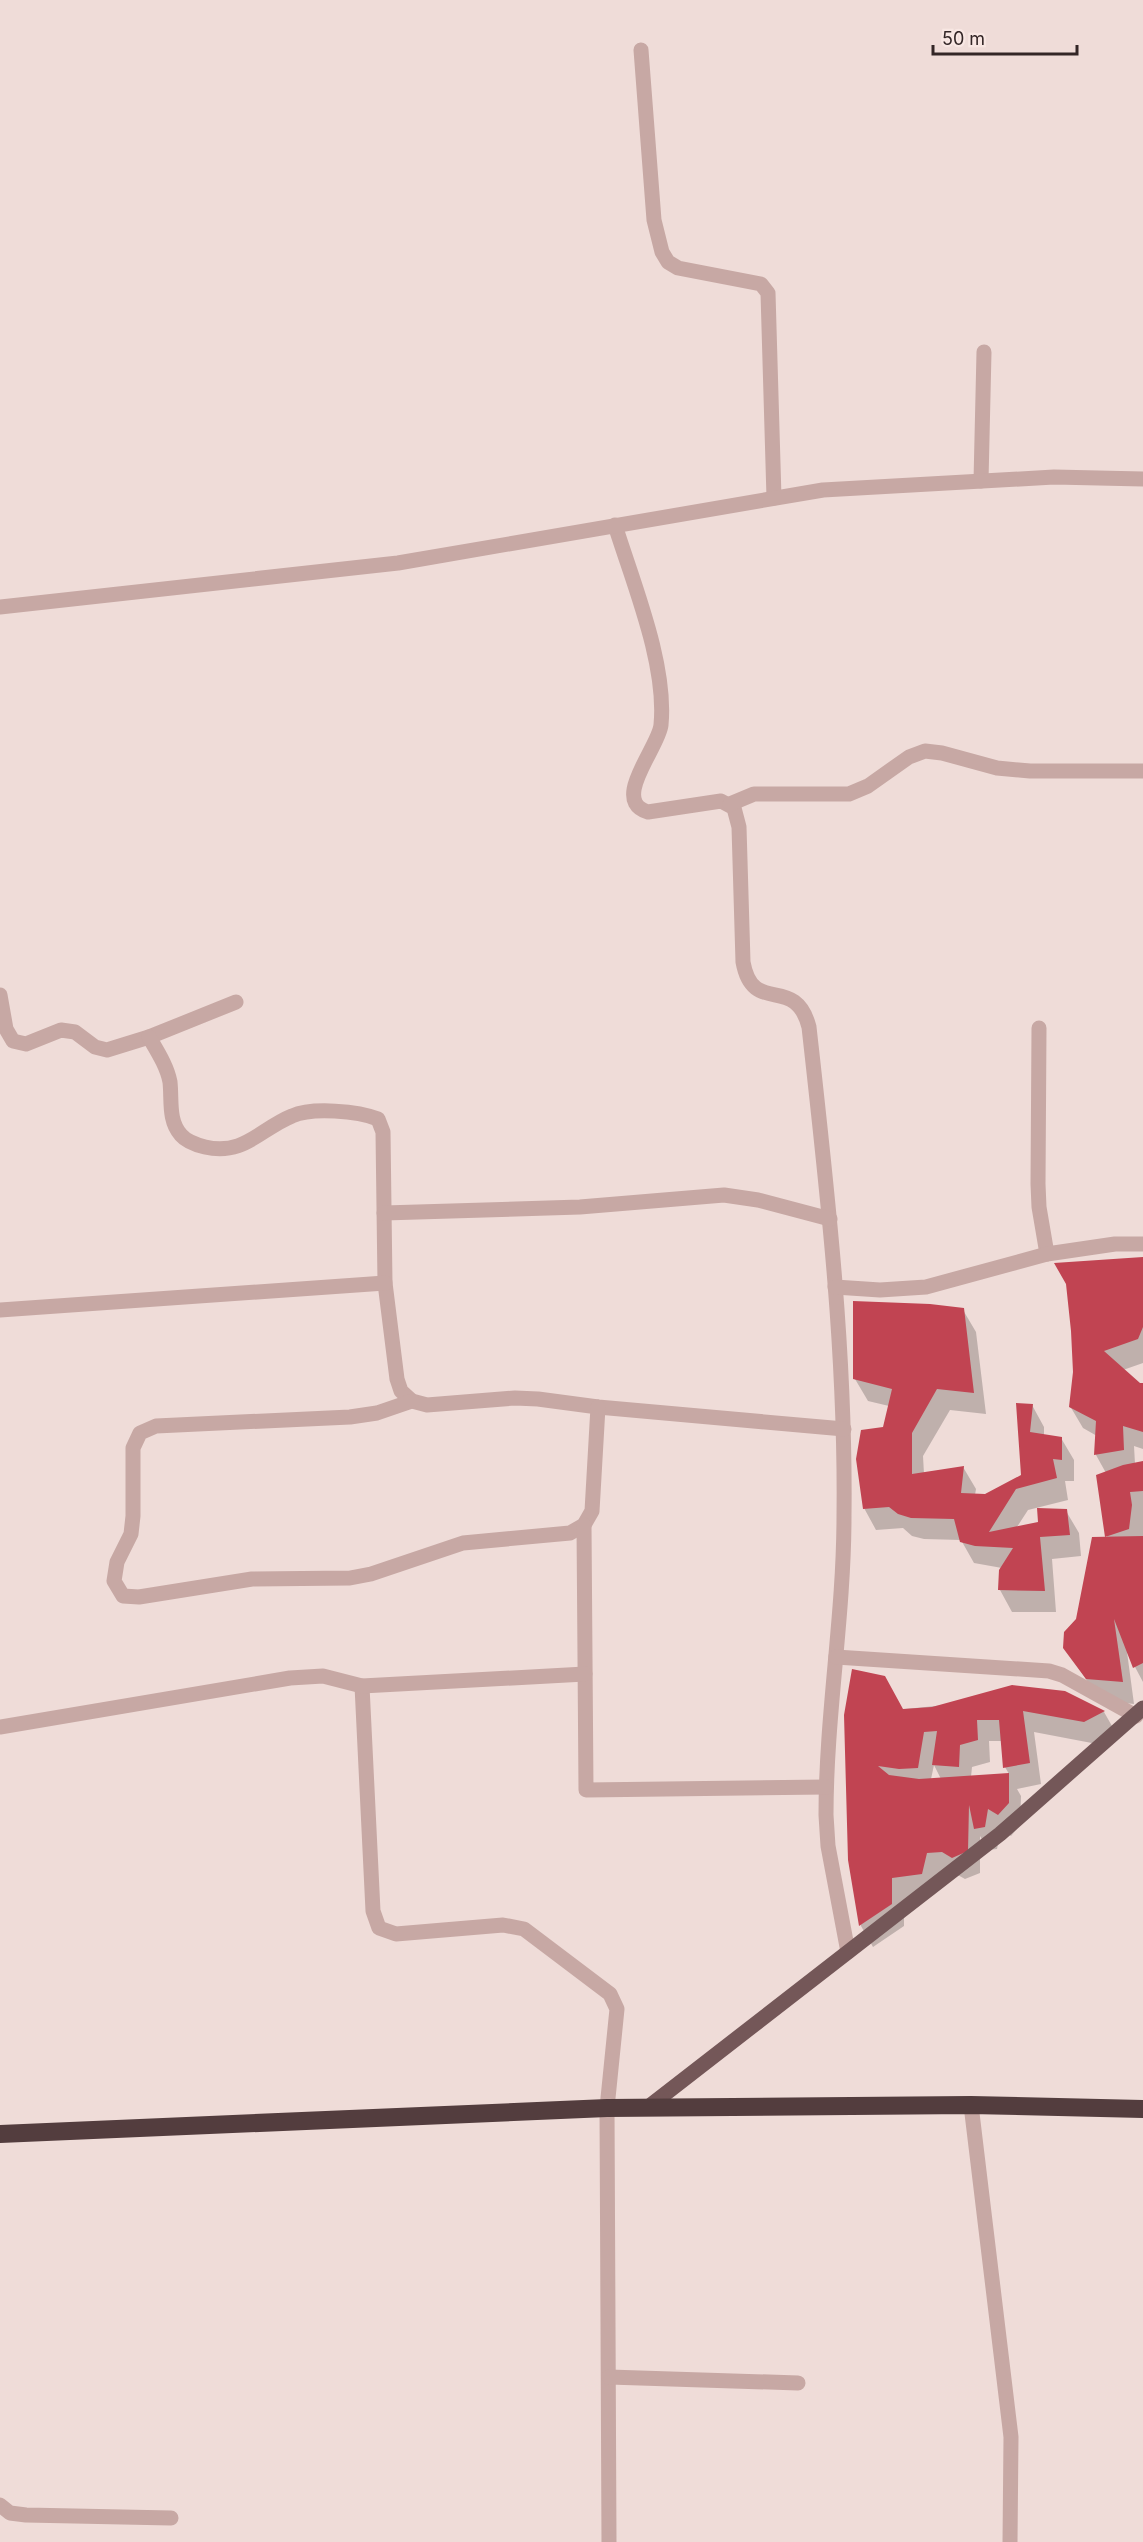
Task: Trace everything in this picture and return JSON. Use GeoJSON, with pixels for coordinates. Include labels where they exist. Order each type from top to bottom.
{"type":"FeatureCollection","features":[{"type":"Feature","properties":{"kind":"highway"},"geometry":{"type":"LineString","coordinates":[[0,2134],[607,2108],[971,2105],[1143,2109]]}},
{"type":"Feature","properties":{"kind":"main road"},"geometry":{"type":"LineString","coordinates":[[646,2108],[1000,1834],[1139,1712]]}},
{"type":"Feature","properties":{"kind":"street"},"geometry":{"type":"LineString","coordinates":[[641,50],[651,201],[662,252],[668,262],[678,268],[761,284],[768,293],[774,498]]}},
{"type":"Feature","properties":{"kind":"street"},"geometry":{"type":"LineString","coordinates":[[981,481],[984,352]]}},
{"type":"Feature","properties":{"kind":"street"},"geometry":{"type":"LineString","coordinates":[[0,607],[398,563],[823,490],[1054,477],[1143,479]]}},
{"type":"Feature","properties":{"kind":"street"},"geometry":{"type":"LineString","coordinates":[[615,525],[650,638],[657,665],[662,704],[661,729],[657,742],[633,786],[635,801],[641,810],[648,812],[710,801],[730,804],[736,812],[739,827],[744,972],[754,988],[794,1000],[800,1004],[806,1016],[830,1219],[844,1429],[844,1518],[826,1787],[828,1846],[848,1952]]}},
{"type":"Feature","properties":{"kind":"street"},"geometry":{"type":"LineString","coordinates":[[730,804],[754,794],[849,794],[868,786],[909,757],[925,751],[942,753],[997,768],[1030,771],[1143,771]]}},
{"type":"Feature","properties":{"kind":"street"},"geometry":{"type":"LineString","coordinates":[[0,995],[6,1029],[12,1041],[26,1044],[61,1030],[75,1032],[95,1047],[107,1050],[236,1002]]}},
{"type":"Feature","properties":{"kind":"street"},"geometry":{"type":"LineString","coordinates":[[1039,1028],[1038,1184],[1039,1207],[1047,1254]]}},
{"type":"Feature","properties":{"kind":"street"},"geometry":{"type":"LineString","coordinates":[[149,1036],[164,1064],[170,1082],[172,1121],[182,1137],[199,1146],[220,1150],[239,1147],[293,1115],[311,1112],[364,1113],[378,1119],[383,1132],[385,1283],[397,1379],[401,1391],[412,1401],[427,1405],[515,1398],[538,1399],[598,1407],[844,1429]]}},
{"type":"Feature","properties":{"kind":"street"},"geometry":{"type":"LineString","coordinates":[[384,1213],[580,1207],[724,1195],[758,1200],[830,1219]]}},
{"type":"Feature","properties":{"kind":"street"},"geometry":{"type":"LineString","coordinates":[[835,1287],[880,1290],[926,1287],[1047,1254],[1115,1244],[1143,1244]]}},
{"type":"Feature","properties":{"kind":"street"},"geometry":{"type":"LineString","coordinates":[[0,1310],[385,1283]]}},
{"type":"Feature","properties":{"kind":"street"},"geometry":{"type":"LineString","coordinates":[[412,1401],[377,1413],[350,1417],[156,1426],[140,1433],[133,1448],[133,1516],[130,1534],[117,1562],[114,1581],[123,1596],[139,1597],[252,1579],[350,1578],[371,1574],[463,1543],[570,1533],[584,1525]]}},
{"type":"Feature","properties":{"kind":"street"},"geometry":{"type":"LineString","coordinates":[[598,1407],[592,1511],[584,1525],[586,1790],[826,1787]]}},
{"type":"Feature","properties":{"kind":"street"},"geometry":{"type":"LineString","coordinates":[[836,1657],[1048,1671],[1062,1675],[1139,1712]]}},
{"type":"Feature","properties":{"kind":"street"},"geometry":{"type":"LineString","coordinates":[[0,1727],[290,1678],[323,1676],[362,1686],[585,1674]]}},
{"type":"Feature","properties":{"kind":"street"},"geometry":{"type":"LineString","coordinates":[[362,1686],[373,1911],[379,1928],[396,1934],[503,1925],[524,1929],[610,1994],[617,2009],[607,2108],[609,2542]]}},
{"type":"Feature","properties":{"kind":"street"},"geometry":{"type":"LineString","coordinates":[[971,2105],[1010,2426],[1010,2542]]}},
{"type":"Feature","properties":{"kind":"street"},"geometry":{"type":"LineString","coordinates":[[609,2377],[798,2383]]}},
{"type":"Feature","properties":{"kind":"street"},"geometry":{"type":"LineString","coordinates":[[0,2505],[10,2513],[26,2515],[171,2518]]}},
{"type":"Feature","properties":{"kind":"building"},"geometry":{"type":"Polygon","coordinates":[[[1143,1257],[1143,1327],[1138,1339],[1104,1351],[1140,1383],[1143,1383],[1143,1432],[1123,1426],[1124,1450],[1094,1455],[1096,1421],[1069,1407],[1073,1372],[1071,1331],[1066,1284],[1054,1263],[1143,1257]]]}},
{"type":"Feature","properties":{"kind":"building"},"geometry":{"type":"Polygon","coordinates":[[[853,1301],[930,1304],[964,1308],[974,1393],[937,1389],[912,1433],[912,1474],[964,1466],[961,1493],[985,1494],[1021,1475],[1016,1403],[1033,1404],[1030,1432],[1062,1437],[1062,1460],[1053,1459],[1057,1478],[1016,1489],[989,1532],[1038,1522],[1037,1508],[1067,1509],[1070,1535],[1040,1537],[1045,1591],[998,1590],[999,1570],[1013,1548],[975,1546],[960,1542],[954,1519],[911,1518],[898,1514],[889,1507],[863,1509],[856,1459],[861,1430],[883,1427],[892,1389],[853,1379],[853,1301]]]}},
{"type":"Feature","properties":{"kind":"building"},"geometry":{"type":"Polygon","coordinates":[[[1143,1461],[1143,1491],[1130,1492],[1132,1505],[1129,1529],[1105,1537],[1096,1475],[1123,1465],[1143,1461]]]}},
{"type":"Feature","properties":{"kind":"building"},"geometry":{"type":"Polygon","coordinates":[[[1143,1536],[1143,1663],[1133,1668],[1114,1619],[1123,1682],[1086,1679],[1063,1648],[1064,1632],[1076,1619],[1092,1537],[1143,1536]]]}},
{"type":"Feature","properties":{"kind":"building"},"geometry":{"type":"Polygon","coordinates":[[[852,1669],[885,1676],[903,1709],[932,1707],[1012,1685],[1065,1691],[1105,1711],[1084,1722],[1023,1711],[1030,1763],[1003,1768],[999,1720],[977,1720],[978,1740],[960,1745],[959,1767],[932,1765],[937,1731],[924,1732],[918,1768],[899,1769],[878,1766],[889,1775],[919,1779],[1009,1773],[1009,1803],[998,1815],[988,1809],[985,1827],[974,1829],[969,1805],[968,1851],[952,1858],[942,1852],[927,1853],[922,1874],[892,1878],[892,1904],[859,1926],[848,1860],[844,1715],[852,1669]]]}}]}
